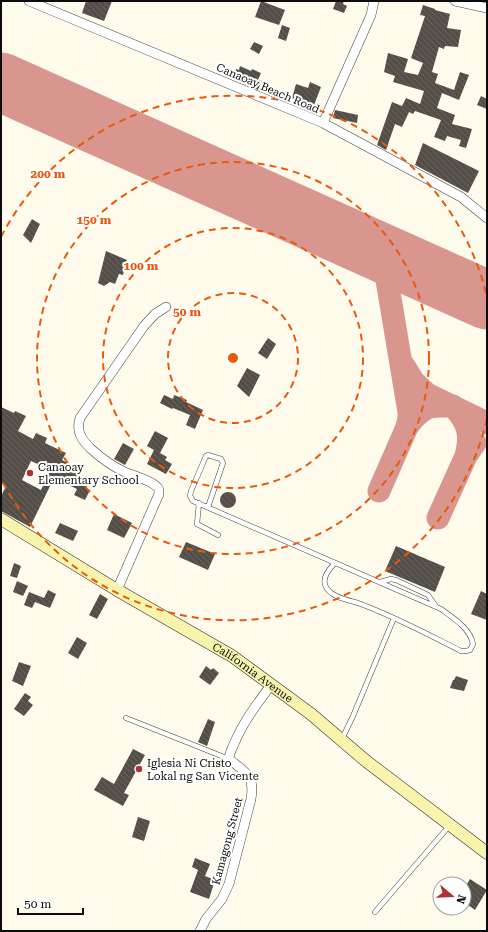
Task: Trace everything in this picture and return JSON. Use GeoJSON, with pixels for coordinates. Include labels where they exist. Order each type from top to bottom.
{"type":"FeatureCollection","features":[{"type":"Feature","properties":{"kind":"street","name":"Canaoay Beach Road"},"geometry":{"type":"LineString","coordinates":[[30,1],[323,123],[462,197],[487,218]]}},
{"type":"Feature","properties":{"kind":"street"},"geometry":{"type":"LineString","coordinates":[[323,123],[371,15],[374,1]]}},
{"type":"Feature","properties":{"kind":"street"},"geometry":{"type":"LineString","coordinates":[[455,1],[487,8]]}},
{"type":"Feature","properties":{"kind":"street"},"geometry":{"type":"LineString","coordinates":[[117,590],[159,494],[159,489],[155,484],[125,472],[104,461],[83,441],[78,432],[78,424],[80,418],[144,326],[156,314],[166,307]]}},
{"type":"Feature","properties":{"kind":"street","name":"California Avenue"},"geometry":{"type":"LineString","coordinates":[[1,519],[117,590],[232,656],[311,714],[341,740],[487,853]]}},
{"type":"Feature","properties":{"kind":"street"},"geometry":{"type":"LineString","coordinates":[[229,759],[238,735],[248,716],[271,685]]}},
{"type":"Feature","properties":{"kind":"street","name":"Kamagong Street"},"geometry":{"type":"LineString","coordinates":[[200,931],[206,919],[222,899],[229,884],[253,789],[252,780],[248,774],[229,759]]}},
{"type":"Feature","properties":{"kind":"lane"},"geometry":{"type":"LineString","coordinates":[[208,507],[223,463],[221,459],[208,455],[206,456],[190,496],[191,499],[199,503],[208,507],[335,563],[436,606],[457,621],[469,633],[473,644],[470,650],[461,651],[394,618],[333,594],[325,586],[324,581],[335,563]]}},
{"type":"Feature","properties":{"kind":"lane"},"geometry":{"type":"LineString","coordinates":[[199,503],[197,524],[218,535]]}},
{"type":"Feature","properties":{"kind":"lane"},"geometry":{"type":"LineString","coordinates":[[380,582],[391,579],[396,580],[428,595],[436,606]]}},
{"type":"Feature","properties":{"kind":"lane"},"geometry":{"type":"LineString","coordinates":[[341,740],[353,716],[394,618]]}},
{"type":"Feature","properties":{"kind":"lane"},"geometry":{"type":"LineString","coordinates":[[126,718],[229,759]]}},
{"type":"Feature","properties":{"kind":"lane"},"geometry":{"type":"LineString","coordinates":[[375,912],[450,825]]}},
{"type":"Feature","properties":{"kind":"building"},"geometry":{"type":"Polygon","coordinates":[[[86,1],[112,1],[104,21],[82,13],[86,1]]]}},
{"type":"Feature","properties":{"kind":"building"},"geometry":{"type":"Polygon","coordinates":[[[261,1],[285,10],[279,25],[255,17],[261,1]]]}},
{"type":"Feature","properties":{"kind":"building"},"geometry":{"type":"Polygon","coordinates":[[[336,1],[344,1],[343,4],[347,6],[344,13],[333,9],[336,1]]]}},
{"type":"Feature","properties":{"kind":"building"},"geometry":{"type":"Polygon","coordinates":[[[423,5],[450,14],[447,28],[461,30],[458,47],[445,46],[444,49],[439,47],[432,72],[438,74],[435,83],[454,90],[460,72],[469,75],[459,100],[442,93],[437,108],[455,115],[452,124],[472,129],[466,148],[459,146],[461,140],[447,136],[445,141],[434,137],[441,120],[415,111],[413,114],[409,112],[402,127],[395,124],[386,150],[377,145],[392,102],[402,106],[406,98],[420,104],[424,91],[393,82],[395,76],[384,72],[388,53],[408,59],[404,72],[418,75],[423,63],[411,58],[425,16],[420,15],[423,5]]]}},
{"type":"Feature","properties":{"kind":"building"},"geometry":{"type":"Polygon","coordinates":[[[282,25],[290,28],[286,41],[278,38],[282,25]]]}},
{"type":"Feature","properties":{"kind":"building"},"geometry":{"type":"Polygon","coordinates":[[[254,42],[263,46],[259,54],[250,49],[254,42]]]}},
{"type":"Feature","properties":{"kind":"building"},"geometry":{"type":"Polygon","coordinates":[[[240,66],[251,71],[252,69],[261,73],[258,80],[262,81],[258,90],[233,79],[236,69],[239,70],[240,66]]]}},
{"type":"Feature","properties":{"kind":"building"},"geometry":{"type":"Polygon","coordinates":[[[310,82],[321,87],[314,105],[292,98],[296,84],[308,88],[310,82]]]}},
{"type":"Feature","properties":{"kind":"building"},"geometry":{"type":"Polygon","coordinates":[[[481,96],[487,99],[487,109],[477,105],[481,96]]]}},
{"type":"Feature","properties":{"kind":"building"},"geometry":{"type":"Polygon","coordinates":[[[335,110],[358,115],[357,123],[333,118],[335,110]]]}},
{"type":"Feature","properties":{"kind":"building"},"geometry":{"type":"Polygon","coordinates":[[[423,143],[479,171],[468,193],[415,165],[423,143]]]}},
{"type":"Feature","properties":{"kind":"building"},"geometry":{"type":"Polygon","coordinates":[[[32,219],[40,224],[31,243],[23,235],[32,219]]]}},
{"type":"Feature","properties":{"kind":"building"},"geometry":{"type":"Polygon","coordinates":[[[106,251],[127,260],[123,275],[119,274],[115,284],[110,282],[104,286],[98,283],[106,251]]]}},
{"type":"Feature","properties":{"kind":"building"},"geometry":{"type":"Polygon","coordinates":[[[268,338],[276,344],[267,359],[258,353],[268,338]]]}},
{"type":"Feature","properties":{"kind":"building"},"geometry":{"type":"Polygon","coordinates":[[[247,368],[260,375],[249,397],[237,386],[247,368]]]}},
{"type":"Feature","properties":{"kind":"building"},"geometry":{"type":"Polygon","coordinates":[[[164,395],[173,399],[174,395],[187,400],[186,402],[203,410],[195,429],[186,425],[190,415],[160,403],[164,395]]]}},
{"type":"Feature","properties":{"kind":"building","name":"Canaoay Elementary School"},"geometry":{"type":"Polygon","coordinates":[[[1,407],[14,413],[15,411],[26,416],[18,431],[33,439],[36,433],[47,438],[45,443],[66,453],[62,460],[81,470],[78,476],[89,481],[86,488],[90,490],[85,500],[74,495],[77,489],[54,478],[30,527],[1,511],[1,496],[6,486],[1,483],[1,407]],[[31,461],[22,480],[41,490],[50,470],[31,461]]]}},
{"type":"Feature","properties":{"kind":"building"},"geometry":{"type":"Polygon","coordinates":[[[155,431],[168,438],[160,453],[167,457],[165,460],[172,464],[166,474],[147,464],[154,450],[147,446],[155,431]]]}},
{"type":"Feature","properties":{"kind":"building"},"geometry":{"type":"Polygon","coordinates":[[[123,443],[134,449],[125,465],[114,459],[123,443]]]}},
{"type":"Feature","properties":{"kind":"building"},"geometry":{"type":"Polygon","coordinates":[[[225,492],[231,492],[236,497],[234,506],[231,508],[225,508],[220,503],[220,497],[225,492]]]}},
{"type":"Feature","properties":{"kind":"building"},"geometry":{"type":"Polygon","coordinates":[[[114,514],[132,523],[124,538],[107,530],[114,514]]]}},
{"type":"Feature","properties":{"kind":"building"},"geometry":{"type":"Polygon","coordinates":[[[60,523],[78,531],[73,541],[55,533],[60,523]]]}},
{"type":"Feature","properties":{"kind":"building"},"geometry":{"type":"Polygon","coordinates":[[[186,542],[215,554],[208,570],[179,557],[186,542]]]}},
{"type":"Feature","properties":{"kind":"building"},"geometry":{"type":"Polygon","coordinates":[[[396,546],[445,567],[435,592],[385,571],[396,546]]]}},
{"type":"Feature","properties":{"kind":"building"},"geometry":{"type":"Polygon","coordinates":[[[14,563],[21,566],[17,578],[10,576],[14,563]]]}},
{"type":"Feature","properties":{"kind":"building"},"geometry":{"type":"Polygon","coordinates":[[[17,581],[28,586],[23,596],[13,592],[17,581]]]}},
{"type":"Feature","properties":{"kind":"building"},"geometry":{"type":"Polygon","coordinates":[[[48,590],[56,594],[50,608],[35,602],[32,608],[24,605],[29,592],[44,598],[48,590]]]}},
{"type":"Feature","properties":{"kind":"building"},"geometry":{"type":"Polygon","coordinates":[[[481,591],[487,594],[487,620],[471,614],[481,591]]]}},
{"type":"Feature","properties":{"kind":"building"},"geometry":{"type":"Polygon","coordinates":[[[100,594],[108,599],[97,619],[89,615],[100,594]]]}},
{"type":"Feature","properties":{"kind":"building"},"geometry":{"type":"Polygon","coordinates":[[[77,637],[87,643],[78,659],[68,653],[77,637]]]}},
{"type":"Feature","properties":{"kind":"building"},"geometry":{"type":"Polygon","coordinates":[[[19,662],[31,666],[23,686],[12,681],[19,662]]]}},
{"type":"Feature","properties":{"kind":"building"},"geometry":{"type":"Polygon","coordinates":[[[206,666],[211,670],[213,668],[219,673],[210,685],[199,677],[206,666]]]}},
{"type":"Feature","properties":{"kind":"building"},"geometry":{"type":"Polygon","coordinates":[[[456,676],[468,680],[464,691],[450,688],[456,676]]]}},
{"type":"Feature","properties":{"kind":"building"},"geometry":{"type":"Polygon","coordinates":[[[25,693],[31,697],[28,701],[33,705],[24,716],[14,709],[25,693]]]}},
{"type":"Feature","properties":{"kind":"building"},"geometry":{"type":"Polygon","coordinates":[[[208,719],[215,722],[207,746],[198,742],[208,719]]]}},
{"type":"Feature","properties":{"kind":"building"},"geometry":{"type":"Polygon","coordinates":[[[133,749],[145,755],[124,793],[129,795],[123,806],[94,790],[102,777],[114,784],[133,749]]]}},
{"type":"Feature","properties":{"kind":"building"},"geometry":{"type":"Polygon","coordinates":[[[138,817],[150,821],[144,841],[132,837],[138,817]]]}},
{"type":"Feature","properties":{"kind":"building"},"geometry":{"type":"Polygon","coordinates":[[[195,858],[210,864],[205,876],[215,880],[209,899],[190,892],[198,870],[192,867],[195,858]]]}},
{"type":"Feature","properties":{"kind":"building"},"geometry":{"type":"Polygon","coordinates":[[[472,880],[487,890],[475,910],[472,908],[472,880]]]}},
{"type":"Feature","properties":{"kind":"taxiway"},"geometry":{"type":"LineString","coordinates":[[363,244],[378,257],[387,280],[409,412],[407,427]]}},
{"type":"Feature","properties":{"kind":"taxiway"},"geometry":{"type":"LineString","coordinates":[[387,280],[389,269],[395,264],[403,264],[414,267]]}},
{"type":"Feature","properties":{"kind":"taxiway"},"geometry":{"type":"LineString","coordinates":[[404,366],[414,382],[427,394],[487,423]]}},
{"type":"Feature","properties":{"kind":"taxiway"},"geometry":{"type":"LineString","coordinates":[[379,491],[407,427],[413,419],[429,407],[453,406],[458,412],[467,429],[469,441],[466,456]]}},
{"type":"Feature","properties":{"kind":"taxiway"},"geometry":{"type":"LineString","coordinates":[[438,518],[466,456],[475,443]]}},
{"type":"Feature","properties":{"kind":"runway"},"geometry":{"type":"LineString","coordinates":[[1,82],[487,300]]}},
{"type":"Feature","properties":{"kind":"place","name":"Canaoay Elementary School"},"geometry":{"type":"Point","coordinates":[30,473]}},
{"type":"Feature","properties":{"kind":"place","name":"Iglesia Ni Cristo Lokal ng San Vicente"},"geometry":{"type":"Point","coordinates":[139,769]}}]}
